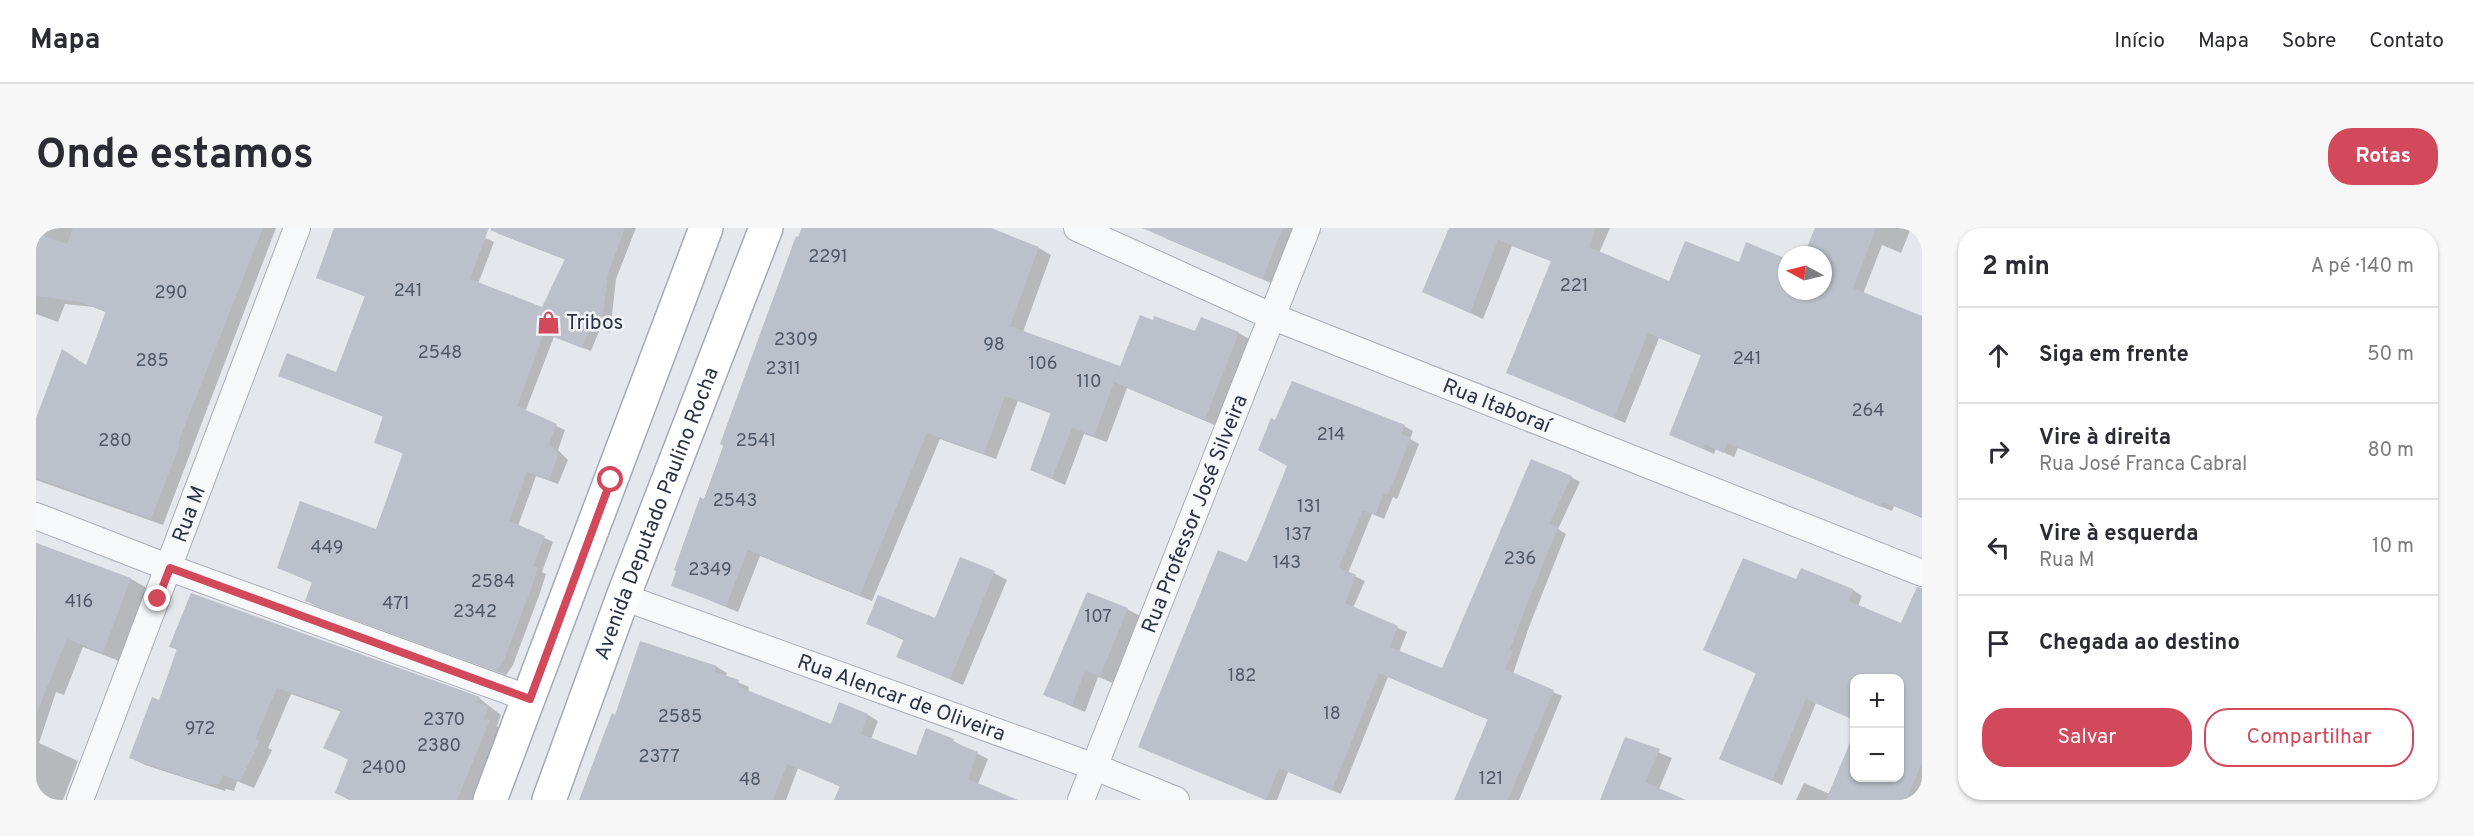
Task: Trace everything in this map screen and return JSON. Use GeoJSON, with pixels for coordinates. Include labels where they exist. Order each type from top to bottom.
{"type":"FeatureCollection","features":[{"type":"Feature","properties":{"kind":"main road"},"geometry":{"type":"LineString","coordinates":[[490,800],[706,228]]}},
{"type":"Feature","properties":{"kind":"main road","name":"Avenida Deputado Paulino Rocha"},"geometry":{"type":"LineString","coordinates":[[549,800],[623,597],[766,228]]}},
{"type":"Feature","properties":{"kind":"street","name":"Rua M"},"geometry":{"type":"LineString","coordinates":[[80,800],[170,568],[297,228]]}},
{"type":"Feature","properties":{"kind":"street","name":"Rua Itaboraí"},"geometry":{"type":"LineString","coordinates":[[1077,228],[1271,315],[1922,573]]}},
{"type":"Feature","properties":{"kind":"street","name":"Rua Professor José Silveira"},"geometry":{"type":"LineString","coordinates":[[1081,800],[1307,228]]}},
{"type":"Feature","properties":{"kind":"street"},"geometry":{"type":"LineString","coordinates":[[36,516],[170,568],[530,699]]}},
{"type":"Feature","properties":{"kind":"street","name":"Rua Alencar de Oliveira"},"geometry":{"type":"LineString","coordinates":[[623,597],[1095,767],[1176,800]]}},
{"type":"Feature","properties":{"kind":"building"},"geometry":{"type":"Polygon","coordinates":[[[73,228],[263,228],[178,443],[180,444],[151,519],[36,478],[36,418],[62,349],[86,365],[106,311],[80,302],[36,296],[36,233],[67,244],[73,228]]]}},
{"type":"Feature","properties":{"kind":"building"},"geometry":{"type":"Polygon","coordinates":[[[334,228],[489,228],[470,279],[542,307],[565,259],[490,230],[491,228],[625,228],[608,274],[601,329],[591,325],[582,348],[544,333],[517,406],[557,424],[549,444],[559,453],[549,480],[527,472],[509,521],[545,536],[533,566],[538,568],[532,587],[504,660],[497,671],[305,601],[312,582],[277,568],[300,501],[376,529],[403,453],[374,443],[383,416],[278,376],[287,353],[336,372],[365,296],[316,278],[334,228]]]}},
{"type":"Feature","properties":{"kind":"building"},"geometry":{"type":"Polygon","coordinates":[[[802,228],[991,228],[1039,247],[1010,326],[1120,366],[1094,436],[1072,428],[1052,479],[1030,470],[1051,412],[1005,396],[984,454],[927,433],[860,595],[748,550],[726,606],[671,586],[676,571],[674,570],[700,497],[704,499],[724,446],[720,444],[796,236],[798,237],[802,228]]]}},
{"type":"Feature","properties":{"kind":"building"},"geometry":{"type":"Polygon","coordinates":[[[1142,228],[1283,228],[1262,279],[1142,228]]]}},
{"type":"Feature","properties":{"kind":"building"},"geometry":{"type":"Polygon","coordinates":[[[1449,228],[1596,228],[1589,247],[1669,281],[1685,241],[1739,262],[1746,242],[1778,255],[1778,300],[1832,300],[1832,246],[1808,246],[1815,228],[1876,228],[1853,288],[1922,316],[1922,517],[1883,502],[1881,507],[1727,443],[1723,453],[1705,444],[1703,449],[1669,435],[1701,355],[1648,333],[1614,418],[1506,373],[1551,261],[1498,240],[1470,313],[1422,292],[1449,228]]]}},
{"type":"Feature","properties":{"kind":"building"},"geometry":{"type":"Polygon","coordinates":[[[1140,315],[1153,320],[1154,316],[1195,331],[1201,317],[1239,332],[1205,420],[1114,382],[1140,315]]]}},
{"type":"Feature","properties":{"kind":"building"},"geometry":{"type":"Polygon","coordinates":[[[1292,381],[1405,425],[1401,434],[1411,438],[1388,495],[1384,493],[1375,515],[1363,510],[1339,567],[1356,575],[1345,603],[1398,626],[1390,647],[1442,668],[1531,459],[1572,476],[1549,524],[1558,527],[1520,622],[1510,650],[1513,651],[1505,669],[1554,690],[1508,800],[1454,800],[1488,719],[1379,673],[1332,790],[1279,768],[1266,800],[1138,747],[1218,550],[1247,562],[1261,530],[1287,466],[1258,450],[1271,418],[1275,420],[1292,381]]]}},
{"type":"Feature","properties":{"kind":"building"},"geometry":{"type":"Polygon","coordinates":[[[36,543],[131,578],[103,653],[67,639],[37,712],[36,543]]]}},
{"type":"Feature","properties":{"kind":"building"},"geometry":{"type":"Polygon","coordinates":[[[960,557],[995,571],[950,679],[896,657],[904,639],[866,624],[878,595],[935,618],[960,557]]]}},
{"type":"Feature","properties":{"kind":"building"},"geometry":{"type":"Polygon","coordinates":[[[1743,558],[1796,579],[1801,568],[1853,589],[1849,601],[1901,623],[1917,587],[1922,588],[1922,763],[1906,800],[1826,800],[1850,743],[1850,782],[1904,782],[1904,674],[1850,674],[1850,718],[1806,699],[1772,781],[1719,759],[1756,673],[1703,650],[1743,558]]]}},
{"type":"Feature","properties":{"kind":"building"},"geometry":{"type":"Polygon","coordinates":[[[1087,592],[1128,608],[1100,676],[1085,671],[1072,706],[1043,695],[1087,592]]]}},
{"type":"Feature","properties":{"kind":"building"},"geometry":{"type":"Polygon","coordinates":[[[191,593],[480,697],[476,702],[489,706],[484,719],[490,720],[457,800],[350,800],[335,793],[348,759],[323,748],[341,710],[277,688],[255,739],[260,741],[240,781],[223,775],[220,784],[206,784],[129,758],[152,697],[159,700],[177,649],[169,647],[191,593]]]}},
{"type":"Feature","properties":{"kind":"building"},"geometry":{"type":"Polygon","coordinates":[[[640,641],[717,666],[715,672],[739,680],[737,686],[831,724],[839,702],[868,714],[861,734],[916,755],[926,728],[954,739],[953,742],[978,752],[968,779],[1018,800],[834,800],[840,786],[787,764],[773,800],[579,800],[612,713],[615,715],[640,641]]]}},
{"type":"Feature","properties":{"kind":"building"},"geometry":{"type":"Polygon","coordinates":[[[1625,737],[1660,749],[1645,782],[1686,800],[1600,800],[1625,737]]]}},
{"type":"Feature","properties":{"kind":"place","name":"Tribos"},"geometry":{"type":"Point","coordinates":[548,322]}},
{"type":"Feature","properties":{"kind":"route"},"geometry":{"type":"LineString","coordinates":[[158,599],[170,568],[530,699],[611,480]]}}]}
